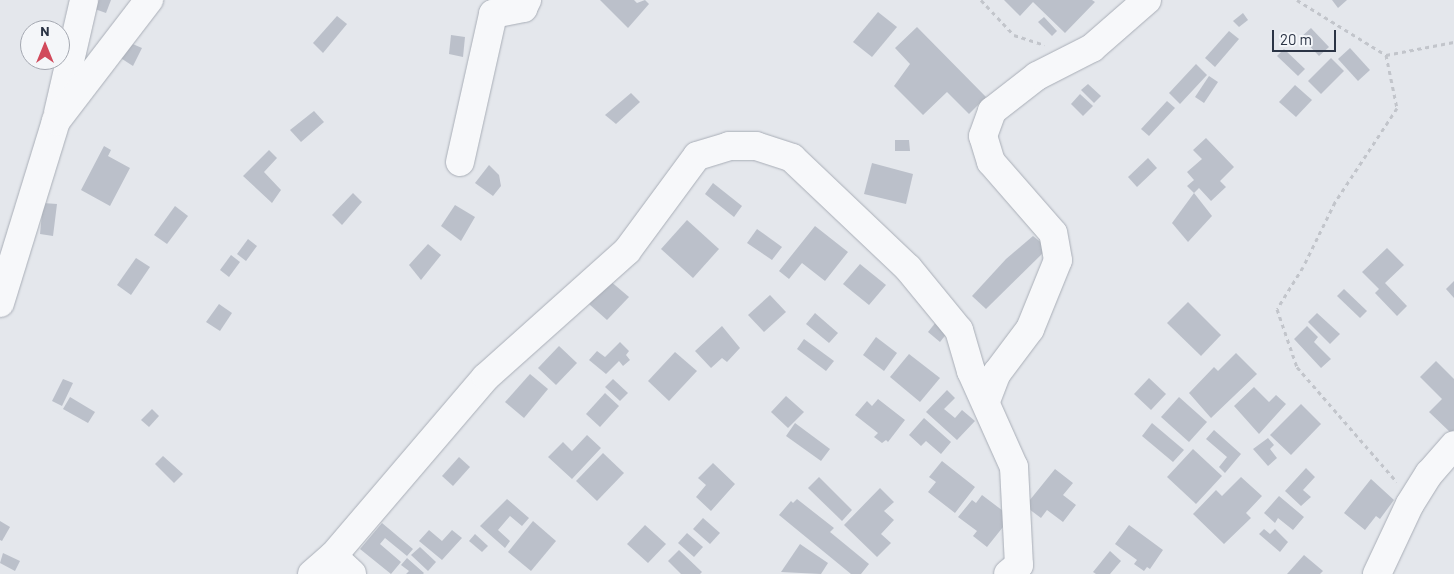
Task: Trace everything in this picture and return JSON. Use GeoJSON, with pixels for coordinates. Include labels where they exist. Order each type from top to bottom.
{"type":"FeatureCollection","features":[{"type":"Feature","properties":{"kind":"street"},"geometry":{"type":"LineString","coordinates":[[0,303],[56,121],[84,0]]}},
{"type":"Feature","properties":{"kind":"street"},"geometry":{"type":"LineString","coordinates":[[56,121],[149,0]]}},
{"type":"Feature","properties":{"kind":"street"},"geometry":{"type":"LineString","coordinates":[[460,162],[492,14],[523,8],[527,0]]}},
{"type":"Feature","properties":{"kind":"street"},"geometry":{"type":"LineString","coordinates":[[986,401],[997,372],[1030,329],[1058,260],[1053,233],[991,162],[982,136],[992,111],[1037,76],[1092,48],[1147,0]]}},
{"type":"Feature","properties":{"kind":"street"},"geometry":{"type":"LineString","coordinates":[[312,574],[343,565],[486,377],[627,251],[697,156],[729,146],[756,146],[792,158],[908,268],[959,330],[971,371],[1014,467],[1019,565],[1008,574]]}},
{"type":"Feature","properties":{"kind":"street"},"geometry":{"type":"LineString","coordinates":[[1377,574],[1413,500],[1429,474],[1454,445]]}},
{"type":"Feature","properties":{"kind":"path"},"geometry":{"type":"LineString","coordinates":[[981,0],[1014,34],[1077,56]]}},
{"type":"Feature","properties":{"kind":"path"},"geometry":{"type":"LineString","coordinates":[[1297,0],[1386,55],[1454,42]]}},
{"type":"Feature","properties":{"kind":"path"},"geometry":{"type":"LineString","coordinates":[[1386,55],[1397,108],[1335,202],[1303,267],[1277,309],[1297,367],[1413,500]]}},
{"type":"Feature","properties":{"kind":"building"},"geometry":{"type":"Polygon","coordinates":[[[95,0],[111,0],[106,13],[92,8],[95,0]]]}},
{"type":"Feature","properties":{"kind":"building"},"geometry":{"type":"Polygon","coordinates":[[[600,0],[634,0],[637,3],[645,0],[649,4],[628,28],[600,0]]]}},
{"type":"Feature","properties":{"kind":"building"},"geometry":{"type":"Polygon","coordinates":[[[1004,0],[1092,0],[1095,2],[1065,33],[1033,2],[1020,16],[1004,0]]]}},
{"type":"Feature","properties":{"kind":"building"},"geometry":{"type":"Polygon","coordinates":[[[1332,0],[1347,0],[1338,8],[1332,0]]]}},
{"type":"Feature","properties":{"kind":"building"},"geometry":{"type":"Polygon","coordinates":[[[878,12],[897,27],[872,57],[853,42],[878,12]]]}},
{"type":"Feature","properties":{"kind":"building"},"geometry":{"type":"Polygon","coordinates":[[[1243,13],[1248,20],[1239,27],[1233,21],[1243,13]]]}},
{"type":"Feature","properties":{"kind":"building"},"geometry":{"type":"Polygon","coordinates":[[[337,16],[347,24],[323,53],[313,43],[337,16]]]}},
{"type":"Feature","properties":{"kind":"building"},"geometry":{"type":"Polygon","coordinates":[[[1044,17],[1057,31],[1052,36],[1038,22],[1044,17]]]}},
{"type":"Feature","properties":{"kind":"building"},"geometry":{"type":"Polygon","coordinates":[[[917,27],[986,97],[969,114],[947,92],[923,115],[894,86],[910,64],[895,48],[917,27]]]}},
{"type":"Feature","properties":{"kind":"building"},"geometry":{"type":"Polygon","coordinates":[[[1311,28],[1329,47],[1319,56],[1301,37],[1311,28]]]}},
{"type":"Feature","properties":{"kind":"building"},"geometry":{"type":"Polygon","coordinates":[[[1229,31],[1239,39],[1215,67],[1205,58],[1229,31]]]}},
{"type":"Feature","properties":{"kind":"building"},"geometry":{"type":"Polygon","coordinates":[[[451,35],[465,37],[463,57],[449,54],[451,35]]]}},
{"type":"Feature","properties":{"kind":"building"},"geometry":{"type":"Polygon","coordinates":[[[128,42],[142,48],[133,66],[119,57],[128,42]]]}},
{"type":"Feature","properties":{"kind":"building"},"geometry":{"type":"Polygon","coordinates":[[[1350,48],[1370,70],[1358,81],[1338,59],[1350,48]]]}},
{"type":"Feature","properties":{"kind":"building"},"geometry":{"type":"Polygon","coordinates":[[[1284,49],[1305,69],[1298,76],[1277,56],[1284,49]]]}},
{"type":"Feature","properties":{"kind":"building"},"geometry":{"type":"Polygon","coordinates":[[[1331,58],[1344,71],[1321,94],[1308,81],[1331,58]]]}},
{"type":"Feature","properties":{"kind":"building"},"geometry":{"type":"Polygon","coordinates":[[[1196,64],[1207,75],[1180,104],[1169,93],[1196,64]]]}},
{"type":"Feature","properties":{"kind":"building"},"geometry":{"type":"Polygon","coordinates":[[[1209,76],[1218,82],[1204,103],[1195,97],[1209,76]]]}},
{"type":"Feature","properties":{"kind":"building"},"geometry":{"type":"Polygon","coordinates":[[[1088,84],[1101,96],[1094,103],[1081,90],[1088,84]]]}},
{"type":"Feature","properties":{"kind":"building"},"geometry":{"type":"Polygon","coordinates":[[[1295,85],[1312,100],[1296,117],[1279,102],[1295,85]]]}},
{"type":"Feature","properties":{"kind":"building"},"geometry":{"type":"Polygon","coordinates":[[[631,93],[640,102],[616,124],[605,115],[631,93]]]}},
{"type":"Feature","properties":{"kind":"building"},"geometry":{"type":"Polygon","coordinates":[[[1080,94],[1093,106],[1083,116],[1071,104],[1080,94]]]}},
{"type":"Feature","properties":{"kind":"building"},"geometry":{"type":"Polygon","coordinates":[[[1167,101],[1175,108],[1149,136],[1141,129],[1167,101]]]}},
{"type":"Feature","properties":{"kind":"building"},"geometry":{"type":"Polygon","coordinates":[[[314,111],[324,122],[301,142],[290,130],[314,111]]]}},
{"type":"Feature","properties":{"kind":"building"},"geometry":{"type":"Polygon","coordinates":[[[1206,138],[1234,167],[1220,181],[1226,187],[1211,201],[1199,188],[1194,193],[1187,186],[1194,180],[1187,172],[1202,159],[1193,150],[1206,138]]]}},
{"type":"Feature","properties":{"kind":"building"},"geometry":{"type":"Polygon","coordinates":[[[895,140],[909,140],[910,151],[895,151],[895,140]]]}},
{"type":"Feature","properties":{"kind":"building"},"geometry":{"type":"Polygon","coordinates":[[[104,146],[111,150],[108,156],[130,168],[110,206],[81,190],[104,146]]]}},
{"type":"Feature","properties":{"kind":"building"},"geometry":{"type":"Polygon","coordinates":[[[269,150],[277,158],[264,172],[281,190],[272,203],[243,176],[269,150]]]}},
{"type":"Feature","properties":{"kind":"building"},"geometry":{"type":"Polygon","coordinates":[[[1148,158],[1157,168],[1137,187],[1128,177],[1148,158]]]}},
{"type":"Feature","properties":{"kind":"building"},"geometry":{"type":"Polygon","coordinates":[[[872,163],[913,174],[906,204],[864,194],[872,163]]]}},
{"type":"Feature","properties":{"kind":"building"},"geometry":{"type":"Polygon","coordinates":[[[489,165],[499,175],[501,186],[493,196],[475,183],[489,165]]]}},
{"type":"Feature","properties":{"kind":"building"},"geometry":{"type":"Polygon","coordinates":[[[713,183],[742,206],[734,217],[705,194],[713,183]]]}},
{"type":"Feature","properties":{"kind":"building"},"geometry":{"type":"Polygon","coordinates":[[[353,193],[362,202],[342,225],[332,215],[353,193]]]}},
{"type":"Feature","properties":{"kind":"building"},"geometry":{"type":"Polygon","coordinates":[[[1194,193],[1212,216],[1188,242],[1172,223],[1194,193]]]}},
{"type":"Feature","properties":{"kind":"building"},"geometry":{"type":"Polygon","coordinates":[[[43,203],[57,204],[53,236],[40,234],[43,203]]]}},
{"type":"Feature","properties":{"kind":"building"},"geometry":{"type":"Polygon","coordinates":[[[455,205],[475,217],[461,241],[441,226],[455,205]]]}},
{"type":"Feature","properties":{"kind":"building"},"geometry":{"type":"Polygon","coordinates":[[[175,206],[188,216],[167,244],[154,235],[175,206]]]}},
{"type":"Feature","properties":{"kind":"building"},"geometry":{"type":"Polygon","coordinates":[[[687,220],[719,249],[693,278],[661,249],[687,220]]]}},
{"type":"Feature","properties":{"kind":"building"},"geometry":{"type":"Polygon","coordinates":[[[815,226],[848,252],[825,281],[802,263],[789,279],[779,271],[815,226]]]}},
{"type":"Feature","properties":{"kind":"building"},"geometry":{"type":"Polygon","coordinates":[[[757,229],[782,247],[772,260],[747,243],[757,229]]]}},
{"type":"Feature","properties":{"kind":"building"},"geometry":{"type":"Polygon","coordinates":[[[1033,236],[1048,248],[986,309],[972,296],[1006,259],[1033,236]]]}},
{"type":"Feature","properties":{"kind":"building"},"geometry":{"type":"Polygon","coordinates":[[[248,239],[257,246],[246,261],[237,254],[248,239]]]}},
{"type":"Feature","properties":{"kind":"building"},"geometry":{"type":"Polygon","coordinates":[[[428,244],[441,255],[421,280],[409,265],[428,244]]]}},
{"type":"Feature","properties":{"kind":"building"},"geometry":{"type":"Polygon","coordinates":[[[1387,248],[1404,265],[1385,283],[1407,306],[1397,316],[1375,293],[1379,289],[1362,272],[1387,248]]]}},
{"type":"Feature","properties":{"kind":"building"},"geometry":{"type":"Polygon","coordinates":[[[231,255],[240,262],[229,277],[220,270],[231,255]]]}},
{"type":"Feature","properties":{"kind":"building"},"geometry":{"type":"Polygon","coordinates":[[[136,258],[150,267],[131,295],[117,285],[136,258]]]}},
{"type":"Feature","properties":{"kind":"building"},"geometry":{"type":"Polygon","coordinates":[[[860,264],[886,285],[869,305],[843,284],[860,264]]]}},
{"type":"Feature","properties":{"kind":"building"},"geometry":{"type":"Polygon","coordinates":[[[609,280],[629,297],[607,320],[589,304],[609,280]]]}},
{"type":"Feature","properties":{"kind":"building"},"geometry":{"type":"Polygon","coordinates":[[[1454,281],[1454,298],[1446,289],[1454,281]]]}},
{"type":"Feature","properties":{"kind":"building"},"geometry":{"type":"Polygon","coordinates":[[[1344,289],[1367,311],[1360,318],[1337,296],[1344,289]]]}},
{"type":"Feature","properties":{"kind":"building"},"geometry":{"type":"Polygon","coordinates":[[[770,295],[786,312],[764,332],[748,315],[770,295]]]}},
{"type":"Feature","properties":{"kind":"building"},"geometry":{"type":"Polygon","coordinates":[[[1188,302],[1221,335],[1201,356],[1167,323],[1188,302]]]}},
{"type":"Feature","properties":{"kind":"building"},"geometry":{"type":"Polygon","coordinates":[[[219,304],[232,313],[220,331],[206,322],[219,304]]]}},
{"type":"Feature","properties":{"kind":"building"},"geometry":{"type":"Polygon","coordinates":[[[815,313],[838,333],[829,343],[806,324],[815,313]]]}},
{"type":"Feature","properties":{"kind":"building"},"geometry":{"type":"Polygon","coordinates":[[[1317,313],[1340,334],[1330,344],[1308,322],[1317,313]]]}},
{"type":"Feature","properties":{"kind":"building"},"geometry":{"type":"Polygon","coordinates":[[[936,322],[948,332],[940,342],[928,332],[936,322]]]}},
{"type":"Feature","properties":{"kind":"building"},"geometry":{"type":"Polygon","coordinates":[[[722,326],[740,348],[727,362],[722,358],[711,368],[695,351],[722,326]]]}},
{"type":"Feature","properties":{"kind":"building"},"geometry":{"type":"Polygon","coordinates":[[[1307,326],[1318,337],[1314,342],[1331,359],[1321,368],[1294,339],[1307,326]]]}},
{"type":"Feature","properties":{"kind":"building"},"geometry":{"type":"Polygon","coordinates":[[[876,337],[897,353],[884,371],[863,355],[876,337]]]}},
{"type":"Feature","properties":{"kind":"building"},"geometry":{"type":"Polygon","coordinates":[[[804,339],[834,361],[826,371],[797,349],[804,339]]]}},
{"type":"Feature","properties":{"kind":"building"},"geometry":{"type":"Polygon","coordinates":[[[620,342],[629,351],[626,355],[630,360],[623,366],[619,361],[606,374],[589,360],[597,351],[605,357],[620,342]]]}},
{"type":"Feature","properties":{"kind":"building"},"geometry":{"type":"Polygon","coordinates":[[[559,346],[577,363],[556,385],[538,368],[559,346]]]}},
{"type":"Feature","properties":{"kind":"building"},"geometry":{"type":"Polygon","coordinates":[[[675,352],[697,371],[669,401],[648,381],[675,352]]]}},
{"type":"Feature","properties":{"kind":"building"},"geometry":{"type":"Polygon","coordinates":[[[1236,353],[1257,374],[1211,418],[1189,393],[1214,367],[1218,371],[1236,353]]]}},
{"type":"Feature","properties":{"kind":"building"},"geometry":{"type":"Polygon","coordinates":[[[909,354],[940,378],[920,402],[890,377],[909,354]]]}},
{"type":"Feature","properties":{"kind":"building"},"geometry":{"type":"Polygon","coordinates":[[[1436,361],[1454,379],[1454,430],[1451,433],[1429,412],[1442,399],[1420,377],[1436,361]]]}},
{"type":"Feature","properties":{"kind":"building"},"geometry":{"type":"Polygon","coordinates":[[[530,374],[548,389],[524,418],[505,402],[530,374]]]}},
{"type":"Feature","properties":{"kind":"building"},"geometry":{"type":"Polygon","coordinates":[[[1149,378],[1166,394],[1151,410],[1134,394],[1149,378]]]}},
{"type":"Feature","properties":{"kind":"building"},"geometry":{"type":"Polygon","coordinates":[[[63,379],[73,383],[62,406],[52,401],[63,379]]]}},
{"type":"Feature","properties":{"kind":"building"},"geometry":{"type":"Polygon","coordinates":[[[613,379],[628,393],[620,401],[605,387],[613,379]]]}},
{"type":"Feature","properties":{"kind":"building"},"geometry":{"type":"Polygon","coordinates":[[[1254,387],[1269,402],[1276,395],[1286,404],[1259,434],[1234,406],[1254,387]]]}},
{"type":"Feature","properties":{"kind":"building"},"geometry":{"type":"Polygon","coordinates":[[[947,390],[955,398],[944,409],[955,418],[962,410],[975,421],[957,440],[926,412],[947,390]]]}},
{"type":"Feature","properties":{"kind":"building"},"geometry":{"type":"Polygon","coordinates":[[[605,393],[619,406],[600,427],[586,414],[605,393]]]}},
{"type":"Feature","properties":{"kind":"building"},"geometry":{"type":"Polygon","coordinates":[[[786,396],[804,412],[788,428],[771,412],[786,396]]]}},
{"type":"Feature","properties":{"kind":"building"},"geometry":{"type":"Polygon","coordinates":[[[70,397],[95,412],[88,423],[63,409],[70,397]]]}},
{"type":"Feature","properties":{"kind":"building"},"geometry":{"type":"Polygon","coordinates":[[[1179,397],[1207,422],[1189,442],[1161,417],[1179,397]]]}},
{"type":"Feature","properties":{"kind":"building"},"geometry":{"type":"Polygon","coordinates":[[[878,399],[905,420],[888,442],[886,440],[882,443],[874,437],[878,433],[855,415],[867,401],[872,406],[878,399]]]}},
{"type":"Feature","properties":{"kind":"building"},"geometry":{"type":"Polygon","coordinates":[[[1301,404],[1321,424],[1291,455],[1270,435],[1301,404]]]}},
{"type":"Feature","properties":{"kind":"building"},"geometry":{"type":"Polygon","coordinates":[[[152,409],[159,416],[149,427],[141,420],[152,409]]]}},
{"type":"Feature","properties":{"kind":"building"},"geometry":{"type":"Polygon","coordinates":[[[924,418],[951,442],[941,454],[926,441],[921,446],[909,435],[924,418]]]}},
{"type":"Feature","properties":{"kind":"building"},"geometry":{"type":"Polygon","coordinates":[[[795,423],[830,449],[821,461],[786,436],[795,423]]]}},
{"type":"Feature","properties":{"kind":"building"},"geometry":{"type":"Polygon","coordinates":[[[1152,423],[1184,450],[1173,462],[1142,436],[1152,423]]]}},
{"type":"Feature","properties":{"kind":"building"},"geometry":{"type":"Polygon","coordinates":[[[1214,430],[1241,454],[1225,473],[1219,467],[1227,457],[1206,439],[1214,430]]]}},
{"type":"Feature","properties":{"kind":"building"},"geometry":{"type":"Polygon","coordinates":[[[587,435],[601,448],[572,479],[548,457],[563,442],[572,451],[587,435]]]}},
{"type":"Feature","properties":{"kind":"building"},"geometry":{"type":"Polygon","coordinates":[[[1268,438],[1274,445],[1270,449],[1277,458],[1268,466],[1253,449],[1268,438]]]}},
{"type":"Feature","properties":{"kind":"building"},"geometry":{"type":"Polygon","coordinates":[[[1193,449],[1222,476],[1196,504],[1167,477],[1193,449]]]}},
{"type":"Feature","properties":{"kind":"building"},"geometry":{"type":"Polygon","coordinates":[[[603,453],[624,473],[597,501],[576,481],[603,453]]]}},
{"type":"Feature","properties":{"kind":"building"},"geometry":{"type":"Polygon","coordinates":[[[163,456],[183,474],[174,483],[155,464],[163,456]]]}},
{"type":"Feature","properties":{"kind":"building"},"geometry":{"type":"Polygon","coordinates":[[[459,457],[470,467],[453,486],[442,476],[459,457]]]}},
{"type":"Feature","properties":{"kind":"building"},"geometry":{"type":"Polygon","coordinates":[[[942,461],[975,487],[955,513],[928,492],[936,482],[929,477],[942,461]]]}},
{"type":"Feature","properties":{"kind":"building"},"geometry":{"type":"Polygon","coordinates":[[[713,463],[735,484],[711,511],[696,497],[706,485],[698,478],[713,463]]]}},
{"type":"Feature","properties":{"kind":"building"},"geometry":{"type":"Polygon","coordinates":[[[1306,468],[1315,477],[1303,490],[1311,497],[1301,506],[1285,491],[1306,468]]]}},
{"type":"Feature","properties":{"kind":"building"},"geometry":{"type":"Polygon","coordinates":[[[1055,469],[1073,483],[1063,495],[1076,505],[1063,522],[1047,510],[1041,518],[1025,506],[1055,469]]]}},
{"type":"Feature","properties":{"kind":"building"},"geometry":{"type":"Polygon","coordinates":[[[819,477],[852,510],[842,521],[808,488],[819,477]]]}},
{"type":"Feature","properties":{"kind":"building"},"geometry":{"type":"Polygon","coordinates":[[[1241,477],[1262,496],[1246,513],[1251,518],[1224,544],[1193,514],[1216,490],[1222,496],[1241,477]]]}},
{"type":"Feature","properties":{"kind":"building"},"geometry":{"type":"Polygon","coordinates":[[[1371,479],[1394,500],[1380,519],[1376,516],[1365,530],[1344,513],[1371,479]]]}},
{"type":"Feature","properties":{"kind":"building"},"geometry":{"type":"Polygon","coordinates":[[[880,488],[894,502],[884,511],[894,520],[881,534],[891,543],[877,557],[844,525],[880,488]]]}},
{"type":"Feature","properties":{"kind":"building"},"geometry":{"type":"Polygon","coordinates":[[[982,495],[1011,517],[987,547],[973,536],[977,531],[958,517],[972,500],[976,503],[982,495]]]}},
{"type":"Feature","properties":{"kind":"building"},"geometry":{"type":"Polygon","coordinates":[[[1279,496],[1304,517],[1293,530],[1278,518],[1275,523],[1264,513],[1279,496]]]}},
{"type":"Feature","properties":{"kind":"building"},"geometry":{"type":"Polygon","coordinates":[[[507,499],[529,518],[522,526],[510,516],[498,530],[510,541],[505,548],[480,526],[507,499]]]}},
{"type":"Feature","properties":{"kind":"building"},"geometry":{"type":"Polygon","coordinates":[[[797,499],[834,528],[830,532],[869,564],[861,574],[851,574],[779,515],[791,501],[793,503],[797,499]]]}},
{"type":"Feature","properties":{"kind":"building"},"geometry":{"type":"Polygon","coordinates":[[[703,518],[720,533],[710,544],[693,529],[703,518]]]}},
{"type":"Feature","properties":{"kind":"building"},"geometry":{"type":"Polygon","coordinates":[[[0,521],[10,527],[2,541],[0,540],[0,521]]]}},
{"type":"Feature","properties":{"kind":"building"},"geometry":{"type":"Polygon","coordinates":[[[533,521],[556,541],[531,571],[508,552],[533,521]]]}},
{"type":"Feature","properties":{"kind":"building"},"geometry":{"type":"Polygon","coordinates":[[[382,523],[413,549],[407,556],[385,538],[380,544],[401,562],[391,574],[360,549],[382,523]]]}},
{"type":"Feature","properties":{"kind":"building"},"geometry":{"type":"Polygon","coordinates":[[[645,525],[666,544],[648,563],[627,544],[645,525]]]}},
{"type":"Feature","properties":{"kind":"building"},"geometry":{"type":"Polygon","coordinates":[[[1129,525],[1163,550],[1150,569],[1147,567],[1144,571],[1134,564],[1137,560],[1115,544],[1129,525]]]}},
{"type":"Feature","properties":{"kind":"building"},"geometry":{"type":"Polygon","coordinates":[[[1264,529],[1270,534],[1275,529],[1288,542],[1280,552],[1259,534],[1264,529]]]}},
{"type":"Feature","properties":{"kind":"building"},"geometry":{"type":"Polygon","coordinates":[[[429,530],[442,541],[452,530],[462,538],[442,560],[419,541],[429,530]]]}},
{"type":"Feature","properties":{"kind":"building"},"geometry":{"type":"Polygon","coordinates":[[[687,533],[703,547],[694,557],[678,543],[687,533]]]}},
{"type":"Feature","properties":{"kind":"building"},"geometry":{"type":"Polygon","coordinates":[[[475,534],[488,546],[482,552],[469,541],[475,534]]]}},
{"type":"Feature","properties":{"kind":"building"},"geometry":{"type":"Polygon","coordinates":[[[800,544],[828,563],[821,574],[781,572],[800,544]]]}},
{"type":"Feature","properties":{"kind":"building"},"geometry":{"type":"Polygon","coordinates":[[[420,547],[436,562],[428,571],[411,555],[420,547]]]}},
{"type":"Feature","properties":{"kind":"building"},"geometry":{"type":"Polygon","coordinates":[[[679,550],[702,572],[700,574],[681,574],[668,561],[679,550]]]}},
{"type":"Feature","properties":{"kind":"building"},"geometry":{"type":"Polygon","coordinates":[[[1110,551],[1121,561],[1110,574],[1096,574],[1093,572],[1110,551]]]}},
{"type":"Feature","properties":{"kind":"building"},"geometry":{"type":"Polygon","coordinates":[[[3,553],[20,561],[15,571],[0,563],[3,553]]]}},
{"type":"Feature","properties":{"kind":"building"},"geometry":{"type":"Polygon","coordinates":[[[1304,555],[1323,571],[1320,574],[1287,574],[1304,555]]]}},
{"type":"Feature","properties":{"kind":"building"},"geometry":{"type":"Polygon","coordinates":[[[407,558],[424,573],[406,574],[409,571],[401,565],[407,558]]]}}]}
